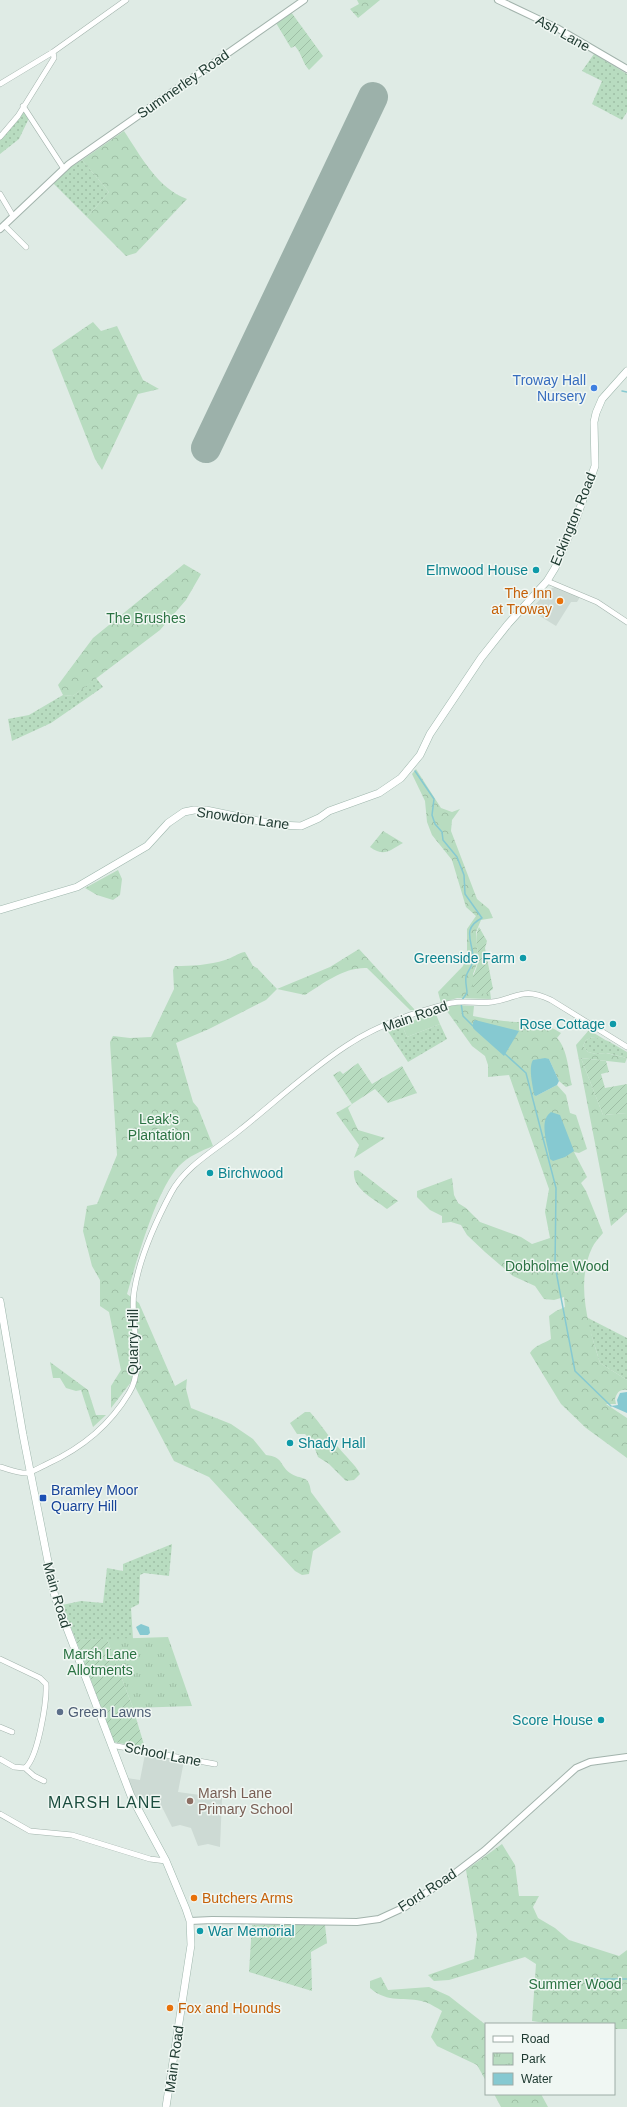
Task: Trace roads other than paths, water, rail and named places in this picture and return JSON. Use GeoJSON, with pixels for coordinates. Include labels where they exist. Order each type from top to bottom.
{"type":"FeatureCollection","features":[{"type":"Feature","properties":{"kind":"main road","name":"Eckington Road"},"geometry":{"type":"LineString","coordinates":[[547,581],[566,545],[594,466],[594,422],[596,412],[602,399],[627,371]]}},
{"type":"Feature","properties":{"kind":"main road","name":"Snowdon Lane"},"geometry":{"type":"LineString","coordinates":[[0,910],[77,887],[147,846],[168,824],[184,812],[206,810],[278,825],[301,826],[319,818],[328,811],[379,794],[410,769],[430,734],[481,658],[508,624],[547,581]]}},
{"type":"Feature","properties":{"kind":"main road","name":"Main Road"},"geometry":{"type":"LineString","coordinates":[[0,1301],[30,1472],[55,1597],[111,1745],[138,1811],[166,1861],[190,1921],[191,1945],[166,2107]]}},
{"type":"Feature","properties":{"kind":"street"},"geometry":{"type":"LineString","coordinates":[[0,84],[53,52],[126,0]]}},
{"type":"Feature","properties":{"kind":"street","name":"Summerley Road"},"geometry":{"type":"LineString","coordinates":[[2,227],[64,169],[304,0]]}},
{"type":"Feature","properties":{"kind":"street","name":"Ash Lane"},"geometry":{"type":"LineString","coordinates":[[498,0],[557,28],[627,69]]}},
{"type":"Feature","properties":{"kind":"street"},"geometry":{"type":"LineString","coordinates":[[0,137],[13,123],[54,58],[53,52]]}},
{"type":"Feature","properties":{"kind":"street"},"geometry":{"type":"LineString","coordinates":[[24,106],[64,169]]}},
{"type":"Feature","properties":{"kind":"street"},"geometry":{"type":"LineString","coordinates":[[0,194],[13,216]]}},
{"type":"Feature","properties":{"kind":"street"},"geometry":{"type":"LineString","coordinates":[[2,227],[26,247]]}},
{"type":"Feature","properties":{"kind":"street"},"geometry":{"type":"LineString","coordinates":[[547,581],[597,602],[627,622]]}},
{"type":"Feature","properties":{"kind":"street","name":"Main Road"},"geometry":{"type":"LineString","coordinates":[[186,1172],[262,1113],[289,1088],[346,1046],[389,1022],[461,1002],[493,1002],[524,993],[532,993],[551,1000],[627,1047]]}},
{"type":"Feature","properties":{"kind":"street","name":"Quarry Hill"},"geometry":{"type":"LineString","coordinates":[[30,1472],[63,1456],[88,1439],[113,1417],[132,1388],[136,1370],[134,1293],[150,1239],[172,1191],[186,1172]]}},
{"type":"Feature","properties":{"kind":"street"},"geometry":{"type":"LineString","coordinates":[[0,1467],[18,1472],[30,1472]]}},
{"type":"Feature","properties":{"kind":"street"},"geometry":{"type":"LineString","coordinates":[[0,1660],[40,1678],[46,1684],[40,1728],[32,1758],[25,1768]]}},
{"type":"Feature","properties":{"kind":"street"},"geometry":{"type":"LineString","coordinates":[[0,1734],[2,1727],[12,1732]]}},
{"type":"Feature","properties":{"kind":"street","name":"School Lane"},"geometry":{"type":"LineString","coordinates":[[111,1745],[215,1764]]}},
{"type":"Feature","properties":{"kind":"street","name":"Ford Road"},"geometry":{"type":"LineString","coordinates":[[190,1921],[357,1922],[379,1919],[404,1907],[474,1859],[576,1768],[590,1762],[627,1757]]}},
{"type":"Feature","properties":{"kind":"street"},"geometry":{"type":"LineString","coordinates":[[0,1759],[14,1768],[25,1768],[36,1780],[44,1781]]}},
{"type":"Feature","properties":{"kind":"street"},"geometry":{"type":"LineString","coordinates":[[0,1814],[30,1831],[72,1835],[150,1859],[166,1861]]}},
{"type":"Feature","properties":{"kind":"water"},"geometry":{"type":"Polygon","coordinates":[[[475,1020],[519,1031],[504,1056],[473,1028],[473,1022],[475,1020]]]}},
{"type":"Feature","properties":{"kind":"water"},"geometry":{"type":"Polygon","coordinates":[[[545,1058],[549,1059],[559,1081],[557,1085],[536,1096],[534,1095],[531,1077],[532,1063],[533,1060],[545,1058]]]}},
{"type":"Feature","properties":{"kind":"water"},"geometry":{"type":"Polygon","coordinates":[[[551,1112],[560,1115],[574,1151],[565,1157],[553,1161],[550,1159],[544,1127],[547,1116],[551,1112]]]}},
{"type":"Feature","properties":{"kind":"water"},"geometry":{"type":"Polygon","coordinates":[[[627,1392],[627,1413],[611,1406],[618,1405],[617,1400],[620,1393],[627,1392]]]}},
{"type":"Feature","properties":{"kind":"water"},"geometry":{"type":"Polygon","coordinates":[[[141,1624],[149,1627],[150,1633],[148,1635],[140,1635],[136,1627],[141,1624]]]}},
{"type":"Feature","properties":{"kind":"waterway"},"geometry":{"type":"LineString","coordinates":[[622,391],[627,392]]}},
{"type":"Feature","properties":{"kind":"waterway"},"geometry":{"type":"LineString","coordinates":[[415,771],[434,799],[432,815],[435,824],[442,832],[443,840],[457,857],[464,875],[465,894],[482,918],[475,922],[471,927],[470,937],[473,960],[466,977],[467,993],[462,1000]]}},
{"type":"Feature","properties":{"kind":"waterway"},"geometry":{"type":"LineString","coordinates":[[461,1003],[463,1016],[474,1027]]}},
{"type":"Feature","properties":{"kind":"waterway"},"geometry":{"type":"LineString","coordinates":[[504,1053],[526,1073],[556,1188],[555,1266],[575,1371],[611,1406]]}},
{"type":"Feature","properties":{"kind":"waterway"},"geometry":{"type":"LineString","coordinates":[[592,1979],[627,1979]]}},
{"type":"Feature","properties":{"kind":"place","name":"Troway Hall Nursery"},"geometry":{"type":"Point","coordinates":[594,388]}},
{"type":"Feature","properties":{"kind":"place","name":"Elmwood House"},"geometry":{"type":"Point","coordinates":[536,570]}},
{"type":"Feature","properties":{"kind":"place","name":"The Inn at Troway"},"geometry":{"type":"Point","coordinates":[560,601]}},
{"type":"Feature","properties":{"kind":"place","name":"Greenside Farm"},"geometry":{"type":"Point","coordinates":[523,958]}},
{"type":"Feature","properties":{"kind":"place","name":"Rose Cottage"},"geometry":{"type":"Point","coordinates":[613,1024]}},
{"type":"Feature","properties":{"kind":"place","name":"Birchwood"},"geometry":{"type":"Point","coordinates":[210,1173]}},
{"type":"Feature","properties":{"kind":"place","name":"Shady Hall"},"geometry":{"type":"Point","coordinates":[290,1443]}},
{"type":"Feature","properties":{"kind":"place","name":"Bramley Moor Quarry Hill"},"geometry":{"type":"Point","coordinates":[43,1498]}},
{"type":"Feature","properties":{"kind":"place","name":"Green Lawns"},"geometry":{"type":"Point","coordinates":[60,1712]}},
{"type":"Feature","properties":{"kind":"place","name":"Score House"},"geometry":{"type":"Point","coordinates":[601,1720]}},
{"type":"Feature","properties":{"kind":"place","name":"Marsh Lane Primary School"},"geometry":{"type":"Point","coordinates":[190,1801]}},
{"type":"Feature","properties":{"kind":"place","name":"Butchers Arms"},"geometry":{"type":"Point","coordinates":[194,1898]}},
{"type":"Feature","properties":{"kind":"place","name":"War Memorial"},"geometry":{"type":"Point","coordinates":[200,1931]}},
{"type":"Feature","properties":{"kind":"place","name":"Fox and Hounds"},"geometry":{"type":"Point","coordinates":[170,2008]}},
{"type":"Feature","properties":{"kind":"district","name":"MARSH LANE"},"geometry":{"type":"Point","coordinates":[105,1802]}},
{"type":"Feature","properties":{"kind":"park label","name":"The Brushes"},"geometry":{"type":"Point","coordinates":[146,618]}},
{"type":"Feature","properties":{"kind":"park label","name":"Leak's Plantation"},"geometry":{"type":"Point","coordinates":[159,1128]}},
{"type":"Feature","properties":{"kind":"park label","name":"Dobholme Wood"},"geometry":{"type":"Point","coordinates":[557,1266]}},
{"type":"Feature","properties":{"kind":"park label","name":"Marsh Lane Allotments"},"geometry":{"type":"Point","coordinates":[100,1662]}},
{"type":"Feature","properties":{"kind":"park label","name":"Summer Wood"},"geometry":{"type":"Point","coordinates":[575,1984]}}]}
